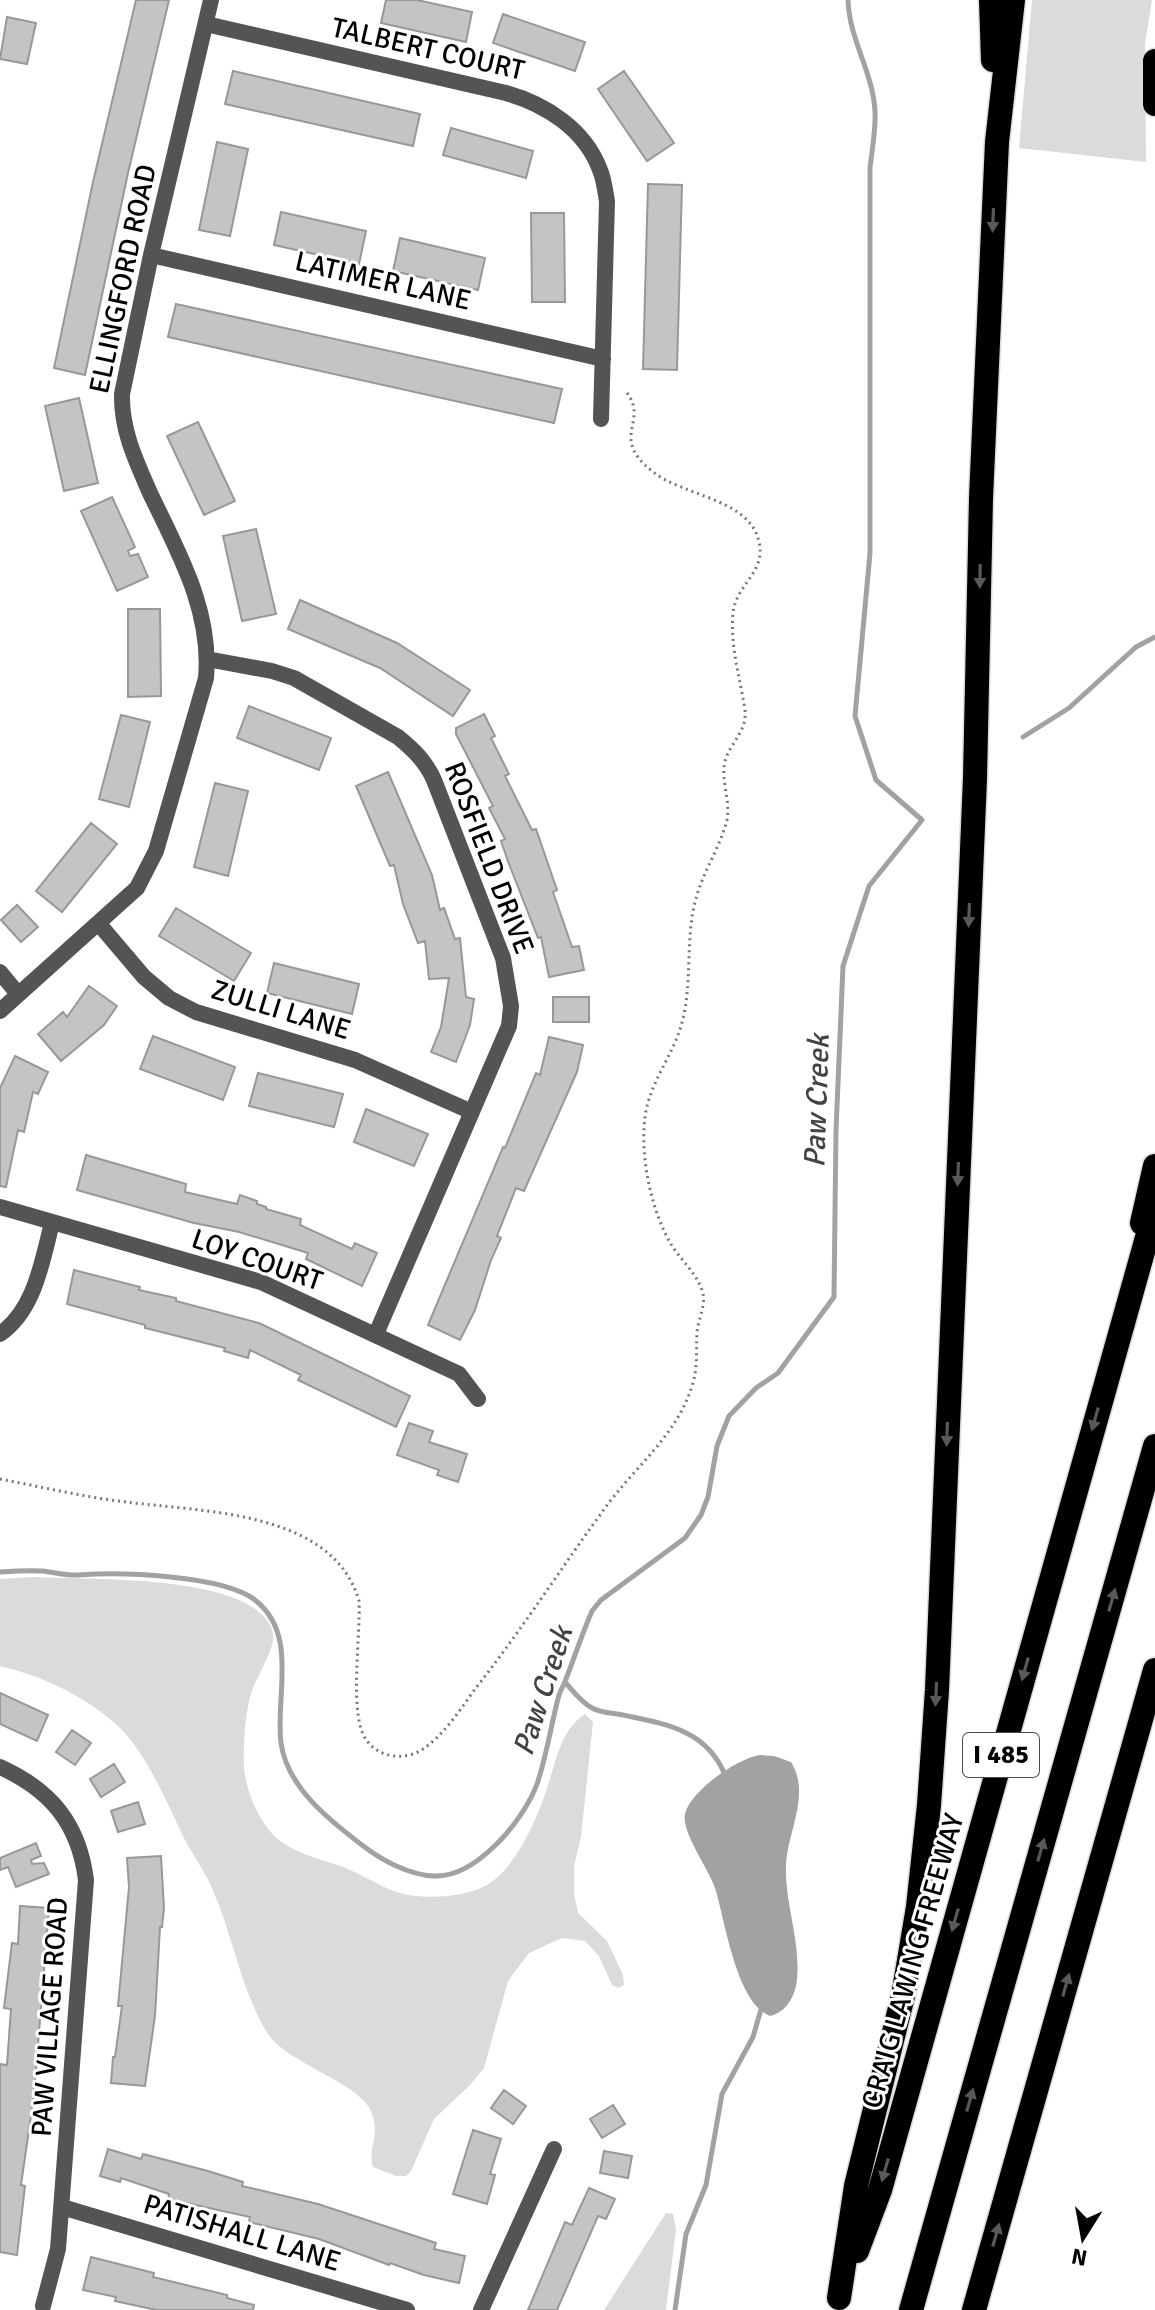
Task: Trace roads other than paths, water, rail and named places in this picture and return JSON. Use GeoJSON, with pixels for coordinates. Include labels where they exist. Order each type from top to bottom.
{"type":"FeatureCollection","features":[{"type":"Feature","properties":{"kind":"highway"},"geometry":{"type":"LineString","coordinates":[[991,0],[997,142]]}},
{"type":"Feature","properties":{"kind":"highway"},"geometry":{"type":"LineString","coordinates":[[838,2304],[856,2186],[903,1996],[918,1907],[929,1805],[938,1659],[975,778],[981,498],[997,142],[1013,0]]}},
{"type":"Feature","properties":{"kind":"highway"},"geometry":{"type":"LineString","coordinates":[[1155,61],[1155,104]]}},
{"type":"Feature","properties":{"kind":"highway"},"geometry":{"type":"LineString","coordinates":[[1109,1369],[1155,1166]]}},
{"type":"Feature","properties":{"kind":"highway","name":"CRAIG LAWING FREEWAY"},"geometry":{"type":"LineString","coordinates":[[838,2304],[880,2190],[1155,1209]]}},
{"type":"Feature","properties":{"kind":"highway","name":"I 485"},"geometry":{"type":"LineString","coordinates":[[911,2310],[1155,1446]]}},
{"type":"Feature","properties":{"kind":"highway"},"geometry":{"type":"LineString","coordinates":[[974,2310],[1155,1670]]}},
{"type":"Feature","properties":{"kind":"highway"},"geometry":{"type":"LineString","coordinates":[[1098,1871],[1155,1733]]}},
{"type":"Feature","properties":{"kind":"street","name":"ELLINGFORD ROAD"},"geometry":{"type":"LineString","coordinates":[[0,1011],[99,924],[137,888],[148,872],[196,715],[207,659],[197,597],[132,452],[122,413],[122,394],[211,0]]}},
{"type":"Feature","properties":{"kind":"street","name":"TALBERT COURT"},"geometry":{"type":"LineString","coordinates":[[206,24],[506,93],[530,100],[570,126],[586,145],[600,170],[607,201],[601,419]]}},
{"type":"Feature","properties":{"kind":"street","name":"LATIMER LANE"},"geometry":{"type":"LineString","coordinates":[[151,255],[603,359]]}},
{"type":"Feature","properties":{"kind":"street","name":"ROSFIELD DRIVE"},"geometry":{"type":"LineString","coordinates":[[207,659],[272,671],[310,686],[398,737],[427,765],[503,958],[509,986],[509,1026],[376,1334]]}},
{"type":"Feature","properties":{"kind":"street","name":"ZULLI LANE"},"geometry":{"type":"LineString","coordinates":[[99,924],[144,977],[169,998],[196,1012],[355,1060],[472,1112]]}},
{"type":"Feature","properties":{"kind":"street"},"geometry":{"type":"LineString","coordinates":[[0,972],[18,994]]}},
{"type":"Feature","properties":{"kind":"street","name":"LOY COURT"},"geometry":{"type":"LineString","coordinates":[[0,1207],[261,1282],[459,1374],[478,1399]]}},
{"type":"Feature","properties":{"kind":"street"},"geometry":{"type":"LineString","coordinates":[[0,1334],[32,1294],[52,1223]]}},
{"type":"Feature","properties":{"kind":"street","name":"PAW VILLAGE ROAD"},"geometry":{"type":"LineString","coordinates":[[0,1767],[46,1795],[67,1820],[83,1855],[86,1880],[58,2249],[43,2306]]}},
{"type":"Feature","properties":{"kind":"street"},"geometry":{"type":"LineString","coordinates":[[481,2310],[554,2149]]}},
{"type":"Feature","properties":{"kind":"street","name":"PATISHALL LANE"},"geometry":{"type":"LineString","coordinates":[[62,2207],[407,2310]]}},
{"type":"Feature","properties":{"kind":"waterway","name":"Paw Creek"},"geometry":{"type":"LineString","coordinates":[[0,1572],[170,1577],[220,1585],[255,1600],[269,1614],[277,1630],[282,1667],[281,1743],[285,1759],[301,1788],[336,1825],[387,1861],[425,1875],[450,1874],[466,1868],[496,1844],[531,1798],[559,1695],[592,1611],[601,1600],[685,1538],[701,1515],[708,1497],[717,1446],[729,1416],[756,1388],[778,1373],[834,1297],[836,1130],[843,966],[869,886],[922,820],[876,780],[855,716],[870,553],[870,168],[875,118],[870,83],[852,28],[848,0]]}},
{"type":"Feature","properties":{"kind":"waterway","name":"Paw Creek"},"geometry":{"type":"LineString","coordinates":[[1023,737],[1069,708],[1136,647],[1155,637]]}},
{"type":"Feature","properties":{"kind":"waterway"},"geometry":{"type":"LineString","coordinates":[[565,1682],[581,1700],[596,1710],[669,1726],[696,1739],[708,1748],[725,1775]]}},
{"type":"Feature","properties":{"kind":"waterway"},"geometry":{"type":"LineString","coordinates":[[675,2310],[686,2234],[706,2185],[722,2094],[753,2037],[762,2006]]}}]}
